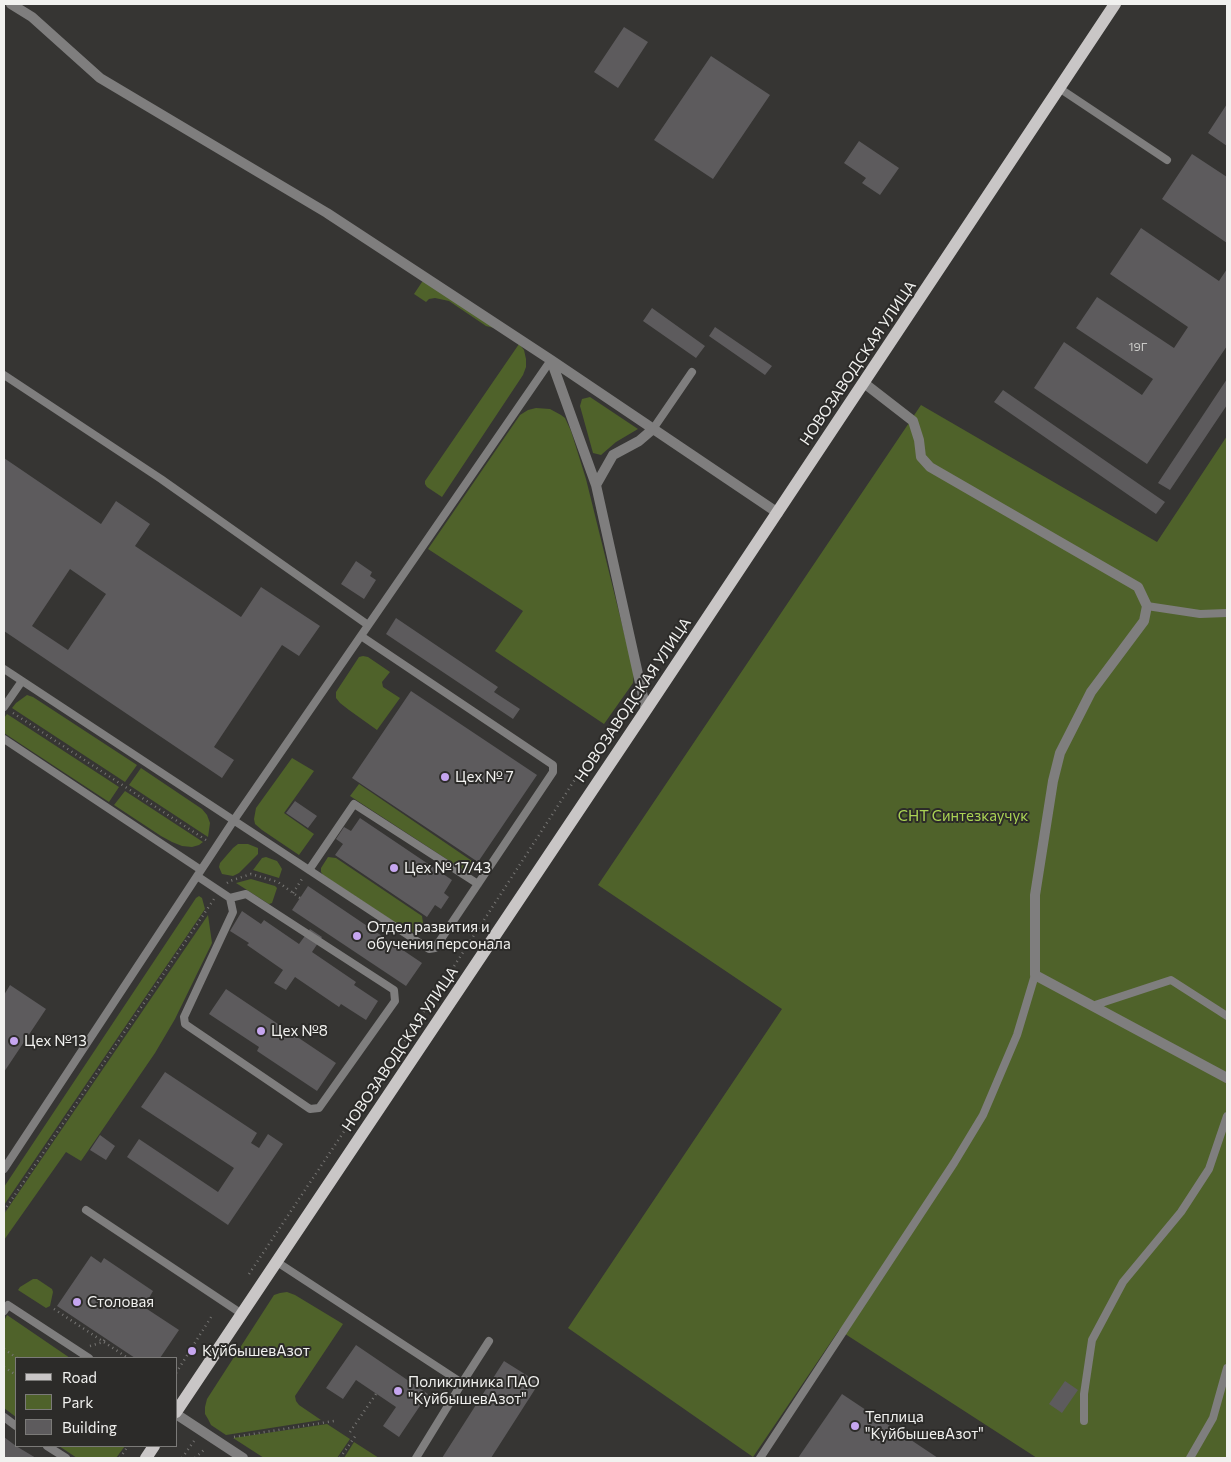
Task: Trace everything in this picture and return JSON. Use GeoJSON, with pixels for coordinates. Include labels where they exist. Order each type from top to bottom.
{"type":"FeatureCollection","features":[{"type":"Feature","properties":{"kind":"main road","name":"НОВОЗАВОДСКАЯ УЛИЦА"},"geometry":{"type":"LineString","coordinates":[[178,1410],[778,513],[1115,4]]}},
{"type":"Feature","properties":{"kind":"main road"},"geometry":{"type":"LineString","coordinates":[[146,1458],[153,1447]]}},
{"type":"Feature","properties":{"kind":"street"},"geometry":{"type":"LineString","coordinates":[[11,4],[32,16],[100,78],[327,213],[551,360],[778,513]]}},
{"type":"Feature","properties":{"kind":"street"},"geometry":{"type":"LineString","coordinates":[[551,360],[596,485],[646,710]]}},
{"type":"Feature","properties":{"kind":"street"},"geometry":{"type":"LineString","coordinates":[[864,382],[913,421],[919,440],[921,457],[930,467],[1138,587],[1147,606],[1144,621],[1091,692],[1060,753],[1053,781],[1035,895],[1034,975],[1227,1078]]}},
{"type":"Feature","properties":{"kind":"street"},"geometry":{"type":"LineString","coordinates":[[596,485],[613,454],[639,441],[653,429]]}},
{"type":"Feature","properties":{"kind":"street"},"geometry":{"type":"LineString","coordinates":[[178,1414],[243,1458]]}},
{"type":"Feature","properties":{"kind":"lane"},"geometry":{"type":"LineString","coordinates":[[1059,88],[1166,160]]}},
{"type":"Feature","properties":{"kind":"lane"},"geometry":{"type":"LineString","coordinates":[[4,1169],[234,820],[551,360]]}},
{"type":"Feature","properties":{"kind":"lane"},"geometry":{"type":"LineString","coordinates":[[653,429],[692,372]]}},
{"type":"Feature","properties":{"kind":"lane"},"geometry":{"type":"LineString","coordinates":[[4,375],[161,479],[368,625]]}},
{"type":"Feature","properties":{"kind":"lane"},"geometry":{"type":"LineString","coordinates":[[1147,606],[1200,614],[1227,613]]}},
{"type":"Feature","properties":{"kind":"lane"},"geometry":{"type":"LineString","coordinates":[[4,669],[429,949],[435,948],[553,772],[553,765],[361,636]]}},
{"type":"Feature","properties":{"kind":"lane"},"geometry":{"type":"LineString","coordinates":[[4,707],[22,682]]}},
{"type":"Feature","properties":{"kind":"lane"},"geometry":{"type":"LineString","coordinates":[[4,739],[199,873],[220,892],[230,898],[246,894],[394,990],[395,1001],[319,1108],[310,1109],[185,1024],[184,1016],[233,912],[230,898]]}},
{"type":"Feature","properties":{"kind":"lane"},"geometry":{"type":"LineString","coordinates":[[309,870],[354,804],[478,884]]}},
{"type":"Feature","properties":{"kind":"lane"},"geometry":{"type":"LineString","coordinates":[[760,1458],[949,1171],[983,1114],[1017,1035],[1034,975]]}},
{"type":"Feature","properties":{"kind":"lane"},"geometry":{"type":"LineString","coordinates":[[1092,1006],[1171,980],[1227,1016]]}},
{"type":"Feature","properties":{"kind":"lane"},"geometry":{"type":"LineString","coordinates":[[1084,1421],[1084,1394],[1092,1340],[1123,1282],[1181,1212],[1210,1169],[1227,1116]]}},
{"type":"Feature","properties":{"kind":"lane"},"geometry":{"type":"LineString","coordinates":[[86,1210],[242,1314]]}},
{"type":"Feature","properties":{"kind":"lane"},"geometry":{"type":"LineString","coordinates":[[277,1262],[462,1383]]}},
{"type":"Feature","properties":{"kind":"lane"},"geometry":{"type":"LineString","coordinates":[[5,1306],[87,1357]]}},
{"type":"Feature","properties":{"kind":"lane"},"geometry":{"type":"LineString","coordinates":[[416,1458],[489,1341]]}},
{"type":"Feature","properties":{"kind":"lane"},"geometry":{"type":"LineString","coordinates":[[1190,1458],[1213,1418],[1227,1368]]}},
{"type":"Feature","properties":{"kind":"lane"},"geometry":{"type":"LineString","coordinates":[[4,1417],[15,1425]]}},
{"type":"Feature","properties":{"kind":"lane"},"geometry":{"type":"LineString","coordinates":[[48,1447],[66,1458]]}},
{"type":"Feature","properties":{"kind":"path"},"geometry":{"type":"LineString","coordinates":[[4,707],[206,840]]}},
{"type":"Feature","properties":{"kind":"path"},"geometry":{"type":"LineString","coordinates":[[249,1274],[454,966],[607,730]]}},
{"type":"Feature","properties":{"kind":"path"},"geometry":{"type":"LineString","coordinates":[[292,893],[309,870]]}},
{"type":"Feature","properties":{"kind":"path"},"geometry":{"type":"LineString","coordinates":[[4,1211],[220,892],[230,881],[251,874],[278,882],[300,898]]}},
{"type":"Feature","properties":{"kind":"path"},"geometry":{"type":"LineString","coordinates":[[54,1309],[126,1357]]}},
{"type":"Feature","properties":{"kind":"path"},"geometry":{"type":"LineString","coordinates":[[178,1369],[213,1314]]}},
{"type":"Feature","properties":{"kind":"path"},"geometry":{"type":"LineString","coordinates":[[4,1349],[16,1357]]}},
{"type":"Feature","properties":{"kind":"path"},"geometry":{"type":"LineString","coordinates":[[4,1367],[15,1374]]}},
{"type":"Feature","properties":{"kind":"path"},"geometry":{"type":"LineString","coordinates":[[350,1432],[376,1394]]}},
{"type":"Feature","properties":{"kind":"path"},"geometry":{"type":"LineString","coordinates":[[226,1438],[334,1421]]}},
{"type":"Feature","properties":{"kind":"path"},"geometry":{"type":"LineString","coordinates":[[340,1458],[356,1435]]}},
{"type":"Feature","properties":{"kind":"path"},"geometry":{"type":"LineString","coordinates":[[182,1458],[194,1440]]}},
{"type":"Feature","properties":{"kind":"path"},"geometry":{"type":"LineString","coordinates":[[120,1458],[127,1447]]}},
{"type":"Feature","properties":{"kind":"path"},"geometry":{"type":"LineString","coordinates":[[194,1458],[208,1447]]}},
{"type":"Feature","properties":{"kind":"green space"},"geometry":{"type":"Polygon","coordinates":[[[425,281],[498,329],[486,326],[449,301],[435,298],[429,299],[426,302],[414,294],[422,282],[425,281]]]}},
{"type":"Feature","properties":{"kind":"green space"},"geometry":{"type":"Polygon","coordinates":[[[519,344],[524,350],[526,359],[523,375],[442,497],[427,487],[425,481],[519,344]]]}},
{"type":"Feature","properties":{"kind":"green space"},"geometry":{"type":"Polygon","coordinates":[[[590,397],[638,429],[616,442],[601,455],[593,453],[580,406],[582,399],[590,397]]]}},
{"type":"Feature","properties":{"kind":"green space","name":"СНТ Синтезкаучук"},"geometry":{"type":"Polygon","coordinates":[[[921,405],[1157,542],[1227,436],[1227,1458],[1037,1458],[839,1330],[753,1457],[568,1328],[782,1009],[598,885],[921,405]]]}},
{"type":"Feature","properties":{"kind":"green space"},"geometry":{"type":"Polygon","coordinates":[[[536,408],[550,409],[561,415],[565,418],[571,431],[586,479],[634,673],[633,683],[604,724],[495,651],[523,611],[428,549],[520,415],[536,408]]]}},
{"type":"Feature","properties":{"kind":"green space"},"geometry":{"type":"Polygon","coordinates":[[[359,657],[368,657],[390,672],[382,682],[383,687],[400,698],[377,730],[336,698],[336,692],[359,657]]]}},
{"type":"Feature","properties":{"kind":"green space"},"geometry":{"type":"Polygon","coordinates":[[[27,695],[33,697],[137,765],[125,782],[12,708],[27,695]]]}},
{"type":"Feature","properties":{"kind":"green space"},"geometry":{"type":"Polygon","coordinates":[[[7,714],[119,787],[109,802],[4,733],[4,718],[7,714]]]}},
{"type":"Feature","properties":{"kind":"green space"},"geometry":{"type":"Polygon","coordinates":[[[292,758],[314,771],[284,813],[314,834],[299,855],[262,830],[255,824],[254,819],[256,808],[292,758]]]}},
{"type":"Feature","properties":{"kind":"green space"},"geometry":{"type":"Polygon","coordinates":[[[141,768],[202,809],[210,823],[208,837],[129,785],[141,768]]]}},
{"type":"Feature","properties":{"kind":"green space"},"geometry":{"type":"Polygon","coordinates":[[[359,784],[475,863],[476,866],[473,872],[468,873],[350,796],[359,784]]]}},
{"type":"Feature","properties":{"kind":"green space"},"geometry":{"type":"Polygon","coordinates":[[[125,791],[203,842],[192,847],[182,846],[161,836],[114,805],[125,791]]]}},
{"type":"Feature","properties":{"kind":"green space"},"geometry":{"type":"Polygon","coordinates":[[[238,844],[248,844],[258,848],[258,854],[239,873],[233,876],[222,874],[219,867],[220,863],[238,844]]]}},
{"type":"Feature","properties":{"kind":"green space"},"geometry":{"type":"Polygon","coordinates":[[[266,857],[277,861],[279,864],[282,869],[279,878],[253,870],[262,858],[266,857]]]}},
{"type":"Feature","properties":{"kind":"green space"},"geometry":{"type":"Polygon","coordinates":[[[328,857],[336,858],[422,916],[423,923],[416,933],[408,931],[323,875],[321,868],[328,857]]]}},
{"type":"Feature","properties":{"kind":"green space"},"geometry":{"type":"Polygon","coordinates":[[[251,879],[277,888],[272,903],[269,904],[236,883],[251,879]]]}},
{"type":"Feature","properties":{"kind":"green space"},"geometry":{"type":"Polygon","coordinates":[[[199,896],[202,898],[205,909],[4,1205],[4,1187],[199,896]]]}},
{"type":"Feature","properties":{"kind":"green space"},"geometry":{"type":"Polygon","coordinates":[[[208,915],[212,943],[175,1019],[155,1053],[81,1161],[66,1152],[4,1240],[4,1214],[208,915]]]}},
{"type":"Feature","properties":{"kind":"green space"},"geometry":{"type":"Polygon","coordinates":[[[33,1279],[37,1279],[52,1289],[50,1306],[46,1308],[18,1290],[33,1279]]]}},
{"type":"Feature","properties":{"kind":"green space"},"geometry":{"type":"Polygon","coordinates":[[[287,1292],[343,1324],[295,1396],[299,1405],[321,1420],[226,1435],[211,1425],[205,1414],[207,1399],[274,1295],[287,1292]]]}},
{"type":"Feature","properties":{"kind":"green space"},"geometry":{"type":"Polygon","coordinates":[[[7,1315],[69,1357],[15,1357],[15,1416],[4,1408],[4,1321],[7,1315]]]}},
{"type":"Feature","properties":{"kind":"green space"},"geometry":{"type":"Polygon","coordinates":[[[327,1424],[350,1439],[337,1458],[264,1458],[233,1438],[327,1424]]]}},
{"type":"Feature","properties":{"kind":"green space"},"geometry":{"type":"Polygon","coordinates":[[[354,1442],[379,1458],[344,1458],[354,1442]]]}},
{"type":"Feature","properties":{"kind":"green space"},"geometry":{"type":"Polygon","coordinates":[[[60,1447],[124,1447],[116,1458],[77,1458],[60,1447]]]}},
{"type":"Feature","properties":{"kind":"building"},"geometry":{"type":"Polygon","coordinates":[[[624,27],[648,42],[618,88],[594,72],[624,27]]]}},
{"type":"Feature","properties":{"kind":"building"},"geometry":{"type":"Polygon","coordinates":[[[711,56],[770,95],[713,179],[654,140],[711,56]]]}},
{"type":"Feature","properties":{"kind":"building"},"geometry":{"type":"Polygon","coordinates":[[[1227,104],[1227,146],[1208,133],[1227,104]]]}},
{"type":"Feature","properties":{"kind":"building"},"geometry":{"type":"Polygon","coordinates":[[[859,141],[899,168],[880,195],[862,183],[866,178],[844,163],[859,141]]]}},
{"type":"Feature","properties":{"kind":"building"},"geometry":{"type":"Polygon","coordinates":[[[1192,154],[1227,177],[1227,243],[1162,199],[1192,154]]]}},
{"type":"Feature","properties":{"kind":"building"},"geometry":{"type":"Polygon","coordinates":[[[1141,228],[1219,281],[1227,269],[1227,346],[1147,464],[1034,388],[1064,342],[1142,395],[1153,379],[1076,328],[1097,297],[1174,348],[1188,327],[1110,274],[1141,228]]]}},
{"type":"Feature","properties":{"kind":"building"},"geometry":{"type":"Polygon","coordinates":[[[652,308],[705,346],[696,358],[643,321],[652,308]]]}},
{"type":"Feature","properties":{"kind":"building"},"geometry":{"type":"Polygon","coordinates":[[[715,327],[772,366],[765,375],[709,336],[715,327]]]}},
{"type":"Feature","properties":{"kind":"building"},"geometry":{"type":"Polygon","coordinates":[[[1227,379],[1227,405],[1170,490],[1158,483],[1227,379]]]}},
{"type":"Feature","properties":{"kind":"building"},"geometry":{"type":"Polygon","coordinates":[[[1003,390],[1165,502],[1156,514],[994,402],[1003,390]]]}},
{"type":"Feature","properties":{"kind":"building"},"geometry":{"type":"Polygon","coordinates":[[[4,458],[101,524],[116,501],[150,524],[135,546],[241,617],[261,587],[320,626],[299,656],[282,645],[214,747],[234,760],[222,778],[4,631],[4,458]],[[70,569],[32,626],[68,650],[106,594],[70,569]]]}},
{"type":"Feature","properties":{"kind":"building"},"geometry":{"type":"Polygon","coordinates":[[[356,561],[372,572],[370,576],[376,580],[364,599],[341,584],[356,561]]]}},
{"type":"Feature","properties":{"kind":"building"},"geometry":{"type":"Polygon","coordinates":[[[396,618],[498,687],[494,692],[520,709],[513,719],[386,634],[396,618]]]}},
{"type":"Feature","properties":{"kind":"building","name":"Цех № 7"},"geometry":{"type":"Polygon","coordinates":[[[411,691],[537,775],[478,862],[352,778],[411,691]]]}},
{"type":"Feature","properties":{"kind":"building"},"geometry":{"type":"Polygon","coordinates":[[[295,801],[317,816],[308,828],[286,813],[295,801]]]}},
{"type":"Feature","properties":{"kind":"building","name":"Цех № 17/43"},"geometry":{"type":"Polygon","coordinates":[[[360,818],[452,880],[444,893],[449,897],[441,909],[435,905],[427,917],[335,855],[343,844],[336,839],[344,827],[351,831],[360,818]]]}},
{"type":"Feature","properties":{"kind":"building","name":"Отдел развития и обучения персонала"},"geometry":{"type":"Polygon","coordinates":[[[308,886],[422,963],[406,986],[292,910],[308,886]]]}},
{"type":"Feature","properties":{"kind":"building"},"geometry":{"type":"Polygon","coordinates":[[[242,911],[261,924],[264,920],[299,944],[310,929],[322,937],[312,952],[356,982],[354,985],[378,1001],[366,1020],[341,1004],[339,1007],[295,977],[286,990],[274,983],[283,970],[247,945],[249,943],[230,931],[242,911]]]}},
{"type":"Feature","properties":{"kind":"building","name":"Цех №13"},"geometry":{"type":"Polygon","coordinates":[[[10,985],[46,1009],[4,1072],[4,995],[10,985]]]}},
{"type":"Feature","properties":{"kind":"building","name":"Цех №8"},"geometry":{"type":"Polygon","coordinates":[[[226,989],[336,1063],[317,1091],[257,1051],[259,1047],[209,1014],[226,989]]]}},
{"type":"Feature","properties":{"kind":"building"},"geometry":{"type":"Polygon","coordinates":[[[165,1072],[257,1133],[251,1143],[259,1148],[268,1134],[283,1144],[228,1225],[127,1157],[139,1139],[218,1192],[234,1168],[141,1107],[165,1072]]]}},
{"type":"Feature","properties":{"kind":"building"},"geometry":{"type":"Polygon","coordinates":[[[100,1135],[115,1146],[106,1160],[90,1150],[100,1135]]]}},
{"type":"Feature","properties":{"kind":"building"},"geometry":{"type":"Polygon","coordinates":[[[91,1256],[101,1263],[104,1258],[153,1291],[149,1298],[152,1300],[147,1309],[179,1330],[161,1357],[134,1357],[57,1306],[91,1256]]]}},
{"type":"Feature","properties":{"kind":"building","name":"Поликлиника ПАО \"КуйбышевАзот\""},"geometry":{"type":"Polygon","coordinates":[[[356,1345],[428,1394],[399,1437],[383,1426],[396,1407],[356,1380],[343,1399],[326,1388],[356,1345]]]}},
{"type":"Feature","properties":{"kind":"building"},"geometry":{"type":"Polygon","coordinates":[[[504,1361],[539,1383],[491,1458],[442,1458],[504,1361]]]}},
{"type":"Feature","properties":{"kind":"building"},"geometry":{"type":"Polygon","coordinates":[[[1065,1381],[1078,1390],[1062,1413],[1049,1404],[1065,1381]]]}},
{"type":"Feature","properties":{"kind":"building","name":"Теплица \"КуйбышевАзот\""},"geometry":{"type":"Polygon","coordinates":[[[842,1394],[938,1458],[798,1458],[842,1394]]]}},
{"type":"Feature","properties":{"kind":"building"},"geometry":{"type":"Polygon","coordinates":[[[4,1437],[15,1447],[36,1458],[4,1458],[4,1437]]]}},
{"type":"Feature","properties":{"kind":"place","name":"Цех № 7"},"geometry":{"type":"Point","coordinates":[445,777]}},
{"type":"Feature","properties":{"kind":"place","name":"Цех № 17/43"},"geometry":{"type":"Point","coordinates":[394,868]}},
{"type":"Feature","properties":{"kind":"place","name":"Отдел развития и обучения персонала"},"geometry":{"type":"Point","coordinates":[357,936]}},
{"type":"Feature","properties":{"kind":"place","name":"Цех №8"},"geometry":{"type":"Point","coordinates":[261,1031]}},
{"type":"Feature","properties":{"kind":"place","name":"Цех №13"},"geometry":{"type":"Point","coordinates":[14,1041]}},
{"type":"Feature","properties":{"kind":"place","name":"Столовая"},"geometry":{"type":"Point","coordinates":[77,1302]}},
{"type":"Feature","properties":{"kind":"place","name":"КуйбышевАзот"},"geometry":{"type":"Point","coordinates":[192,1351]}},
{"type":"Feature","properties":{"kind":"place","name":"Поликлиника ПАО \"КуйбышевАзот\""},"geometry":{"type":"Point","coordinates":[398,1391]}},
{"type":"Feature","properties":{"kind":"place","name":"Теплица \"КуйбышевАзот\""},"geometry":{"type":"Point","coordinates":[855,1426]}}]}
